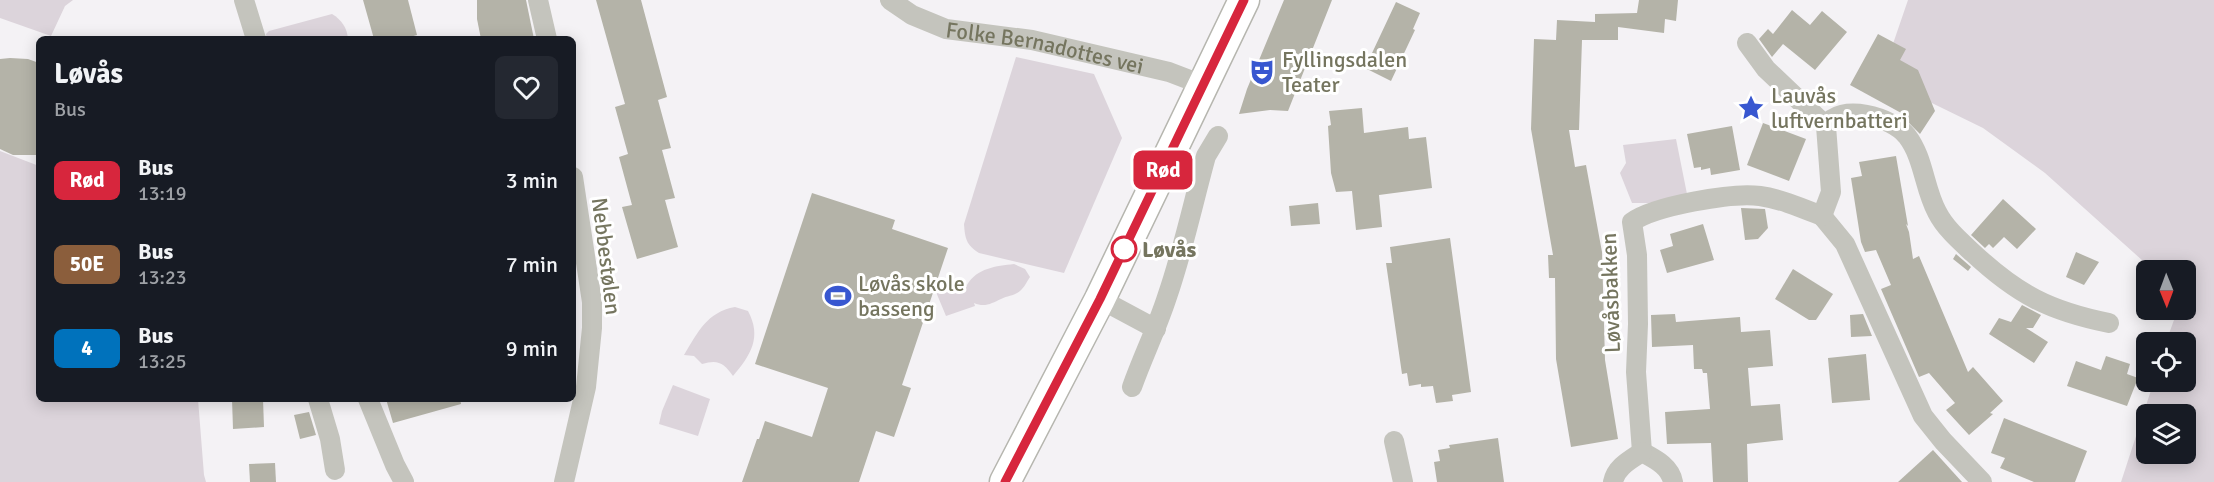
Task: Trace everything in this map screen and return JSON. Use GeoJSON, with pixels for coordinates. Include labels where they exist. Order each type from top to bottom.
{"type":"FeatureCollection","features":[{"type":"Feature","properties":{"kind":"main road"},"geometry":{"type":"LineString","coordinates":[[1005,482],[1100,299],[1244,0]]}},
{"type":"Feature","properties":{"kind":"street"},"geometry":{"type":"LineString","coordinates":[[244,0],[255,36]]}},
{"type":"Feature","properties":{"kind":"street"},"geometry":{"type":"LineString","coordinates":[[538,0],[546,36]]}},
{"type":"Feature","properties":{"kind":"street","name":"Folke Bernadottes vei"},"geometry":{"type":"LineString","coordinates":[[890,0],[912,15],[946,29],[1032,40],[1170,72],[1203,85]]}},
{"type":"Feature","properties":{"kind":"street"},"geometry":{"type":"LineString","coordinates":[[1747,43],[1766,69],[1826,126]]}},
{"type":"Feature","properties":{"kind":"street"},"geometry":{"type":"LineString","coordinates":[[1822,216],[1831,192],[1826,126],[1830,120],[1853,113],[1883,120],[1906,135],[1921,164],[1936,213],[1955,237],[1997,275],[2030,298],[2058,311],[2109,323]]}},
{"type":"Feature","properties":{"kind":"street"},"geometry":{"type":"LineString","coordinates":[[1132,387],[1168,295],[1206,156],[1218,136]]}},
{"type":"Feature","properties":{"kind":"street","name":"Løvåsbakken"},"geometry":{"type":"LineString","coordinates":[[1642,452],[1636,372],[1637,255],[1632,222],[1668,208],[1717,198],[1759,196],[1785,202],[1822,216],[1845,244],[1923,416],[1982,482]]}},
{"type":"Feature","properties":{"kind":"street","name":"Nebbestølen"},"geometry":{"type":"LineString","coordinates":[[564,482],[586,387],[592,328],[592,302],[576,197]]}},
{"type":"Feature","properties":{"kind":"street"},"geometry":{"type":"LineString","coordinates":[[1100,299],[1156,330]]}},
{"type":"Feature","properties":{"kind":"street"},"geometry":{"type":"LineString","coordinates":[[319,402],[330,439],[335,470]]}},
{"type":"Feature","properties":{"kind":"street"},"geometry":{"type":"LineString","coordinates":[[369,402],[404,482]]}},
{"type":"Feature","properties":{"kind":"street"},"geometry":{"type":"LineString","coordinates":[[1394,441],[1403,482]]}},
{"type":"Feature","properties":{"kind":"street"},"geometry":{"type":"LineString","coordinates":[[1613,482],[1615,474],[1622,466],[1642,452],[1668,470],[1673,482]]}},
{"type":"Feature","properties":{"kind":"shaded area"},"geometry":{"type":"Polygon","coordinates":[[[0,0],[73,0],[65,6],[51,36],[0,18],[0,0]]]}},
{"type":"Feature","properties":{"kind":"shaded area"},"geometry":{"type":"Polygon","coordinates":[[[1908,0],[2214,0],[2214,482],[2121,482],[2136,436],[2136,464],[2196,464],[2196,404],[2146,404],[2150,392],[2196,392],[2196,332],[2170,332],[2174,320],[2196,320],[2196,260],[2142,260],[2045,173],[1983,128],[1895,85],[1884,70],[1908,0]]]}},
{"type":"Feature","properties":{"kind":"shaded area"},"geometry":{"type":"Polygon","coordinates":[[[332,14],[339,19],[347,36],[266,36],[269,31],[332,14]]]}},
{"type":"Feature","properties":{"kind":"shaded area"},"geometry":{"type":"Polygon","coordinates":[[[1016,57],[1094,74],[1122,138],[1064,273],[979,253],[971,247],[966,237],[964,224],[1016,57]]]}},
{"type":"Feature","properties":{"kind":"shaded area"},"geometry":{"type":"Polygon","coordinates":[[[1676,139],[1688,199],[1632,203],[1620,173],[1626,163],[1623,145],[1676,139]]]}},
{"type":"Feature","properties":{"kind":"shaded area"},"geometry":{"type":"Polygon","coordinates":[[[0,151],[36,165],[36,402],[198,402],[206,482],[0,482],[0,151]]]}},
{"type":"Feature","properties":{"kind":"shaded area"},"geometry":{"type":"Polygon","coordinates":[[[1014,264],[1025,269],[1030,277],[1020,291],[988,304],[974,303],[975,306],[946,316],[936,292],[965,281],[967,285],[976,275],[987,269],[1014,264]]]}},
{"type":"Feature","properties":{"kind":"shaded area"},"geometry":{"type":"Polygon","coordinates":[[[735,307],[748,311],[752,320],[754,337],[745,361],[733,376],[720,363],[702,364],[694,356],[684,355],[710,318],[735,307]]]}},
{"type":"Feature","properties":{"kind":"shaded area"},"geometry":{"type":"Polygon","coordinates":[[[673,385],[710,399],[698,436],[659,424],[673,385]]]}},
{"type":"Feature","properties":{"kind":"building"},"geometry":{"type":"Polygon","coordinates":[[[363,0],[408,0],[417,35],[373,36],[363,0]]]}},
{"type":"Feature","properties":{"kind":"building"},"geometry":{"type":"Polygon","coordinates":[[[477,0],[526,0],[533,36],[480,36],[477,0]]]}},
{"type":"Feature","properties":{"kind":"building"},"geometry":{"type":"Polygon","coordinates":[[[596,0],[641,0],[667,97],[658,100],[671,148],[662,150],[675,198],[665,200],[678,247],[637,259],[622,207],[632,205],[619,157],[628,154],[615,107],[625,104],[596,0]]]}},
{"type":"Feature","properties":{"kind":"building"},"geometry":{"type":"Polygon","coordinates":[[[1284,0],[1332,0],[1288,111],[1270,110],[1239,114],[1247,89],[1284,0]]]}},
{"type":"Feature","properties":{"kind":"building"},"geometry":{"type":"Polygon","coordinates":[[[1639,0],[1678,0],[1676,21],[1665,19],[1664,33],[1618,27],[1618,40],[1582,40],[1579,130],[1569,130],[1575,167],[1586,165],[1602,252],[1605,360],[1618,439],[1571,447],[1556,359],[1555,278],[1549,278],[1548,255],[1553,255],[1531,129],[1534,39],[1556,40],[1557,20],[1595,22],[1595,14],[1637,13],[1639,0]]]}},
{"type":"Feature","properties":{"kind":"building"},"geometry":{"type":"Polygon","coordinates":[[[1396,2],[1420,13],[1413,29],[1415,30],[1391,81],[1365,68],[1396,2]]]}},
{"type":"Feature","properties":{"kind":"building"},"geometry":{"type":"Polygon","coordinates":[[[1792,10],[1810,25],[1822,11],[1847,32],[1815,70],[1783,44],[1772,57],[1759,39],[1768,29],[1773,34],[1792,10]]]}},
{"type":"Feature","properties":{"kind":"building"},"geometry":{"type":"Polygon","coordinates":[[[1878,34],[1906,49],[1900,60],[1918,70],[1935,111],[1920,134],[1902,116],[1903,114],[1850,85],[1878,34]]]}},
{"type":"Feature","properties":{"kind":"building"},"geometry":{"type":"Polygon","coordinates":[[[0,59],[28,59],[36,62],[36,155],[13,155],[0,149],[0,59]]]}},
{"type":"Feature","properties":{"kind":"building"},"geometry":{"type":"Polygon","coordinates":[[[1362,108],[1364,133],[1408,127],[1409,139],[1426,137],[1432,188],[1379,195],[1382,227],[1356,230],[1352,191],[1336,192],[1331,173],[1328,126],[1331,125],[1329,111],[1362,108]]]}},
{"type":"Feature","properties":{"kind":"building"},"geometry":{"type":"Polygon","coordinates":[[[1763,123],[1806,139],[1789,181],[1747,165],[1763,123]]]}},
{"type":"Feature","properties":{"kind":"building"},"geometry":{"type":"Polygon","coordinates":[[[1732,126],[1740,170],[1711,175],[1710,168],[1701,170],[1701,167],[1694,168],[1687,134],[1732,126]]]}},
{"type":"Feature","properties":{"kind":"building"},"geometry":{"type":"Polygon","coordinates":[[[1896,156],[1913,259],[1919,256],[1968,372],[1973,367],[2003,401],[1990,413],[1993,414],[1969,435],[1946,410],[1955,403],[1929,373],[1919,377],[1881,289],[1891,285],[1876,250],[1865,252],[1861,242],[1851,178],[1862,176],[1859,162],[1896,156]]]}},
{"type":"Feature","properties":{"kind":"building"},"geometry":{"type":"Polygon","coordinates":[[[812,193],[895,220],[892,229],[948,248],[902,385],[911,388],[894,437],[876,431],[859,482],[742,482],[765,421],[812,437],[828,388],[755,364],[812,193]]]}},
{"type":"Feature","properties":{"kind":"building"},"geometry":{"type":"Polygon","coordinates":[[[2003,199],[2036,229],[2017,249],[2004,237],[1993,248],[1989,244],[1985,248],[1971,235],[2003,199]]]}},
{"type":"Feature","properties":{"kind":"building"},"geometry":{"type":"Polygon","coordinates":[[[1318,203],[1320,224],[1291,226],[1289,206],[1318,203]]]}},
{"type":"Feature","properties":{"kind":"building"},"geometry":{"type":"Polygon","coordinates":[[[1741,208],[1765,209],[1768,228],[1758,239],[1745,240],[1741,208]]]}},
{"type":"Feature","properties":{"kind":"building"},"geometry":{"type":"Polygon","coordinates":[[[1703,224],[1714,260],[1667,273],[1660,250],[1673,246],[1670,234],[1703,224]]]}},
{"type":"Feature","properties":{"kind":"building"},"geometry":{"type":"Polygon","coordinates":[[[1450,238],[1471,392],[1452,395],[1453,401],[1436,403],[1433,386],[1421,387],[1421,384],[1409,386],[1407,373],[1402,374],[1386,263],[1392,263],[1390,247],[1450,238]]]}},
{"type":"Feature","properties":{"kind":"building"},"geometry":{"type":"Polygon","coordinates":[[[2076,252],[2099,262],[2084,285],[2066,277],[2076,252]]]}},
{"type":"Feature","properties":{"kind":"building"},"geometry":{"type":"Polygon","coordinates":[[[1956,254],[1971,267],[1968,271],[1953,259],[1956,254]]]}},
{"type":"Feature","properties":{"kind":"building"},"geometry":{"type":"Polygon","coordinates":[[[1793,269],[1833,294],[1816,320],[1809,320],[1775,299],[1793,269]]]}},
{"type":"Feature","properties":{"kind":"building"},"geometry":{"type":"Polygon","coordinates":[[[2022,305],[2041,315],[2033,328],[2026,328],[2048,342],[2034,363],[1989,334],[1999,318],[2011,322],[2022,305]]]}},
{"type":"Feature","properties":{"kind":"building"},"geometry":{"type":"Polygon","coordinates":[[[1675,314],[1676,322],[1740,317],[1741,332],[1770,330],[1773,366],[1748,368],[1751,406],[1780,404],[1783,440],[1747,444],[1748,482],[1713,482],[1711,443],[1667,444],[1665,412],[1710,409],[1707,373],[1703,373],[1702,369],[1694,369],[1693,345],[1652,347],[1651,315],[1675,314]]]}},
{"type":"Feature","properties":{"kind":"building"},"geometry":{"type":"Polygon","coordinates":[[[1863,314],[1872,336],[1851,337],[1850,315],[1863,314]]]}},
{"type":"Feature","properties":{"kind":"building"},"geometry":{"type":"Polygon","coordinates":[[[1866,354],[1870,400],[1832,403],[1828,358],[1866,354]]]}},
{"type":"Feature","properties":{"kind":"building"},"geometry":{"type":"Polygon","coordinates":[[[2106,356],[2130,364],[2127,374],[2136,377],[2136,383],[2127,406],[2067,386],[2076,361],[2101,370],[2106,356]]]}},
{"type":"Feature","properties":{"kind":"building"},"geometry":{"type":"Polygon","coordinates":[[[232,402],[263,402],[264,427],[233,429],[232,402]]]}},
{"type":"Feature","properties":{"kind":"building"},"geometry":{"type":"Polygon","coordinates":[[[387,402],[461,402],[461,404],[393,423],[387,402]]]}},
{"type":"Feature","properties":{"kind":"building"},"geometry":{"type":"Polygon","coordinates":[[[309,412],[316,435],[300,439],[294,415],[309,412]]]}},
{"type":"Feature","properties":{"kind":"building"},"geometry":{"type":"Polygon","coordinates":[[[2004,418],[2087,451],[2075,482],[2034,482],[2000,468],[2005,458],[1991,453],[2004,418]]]}},
{"type":"Feature","properties":{"kind":"building"},"geometry":{"type":"Polygon","coordinates":[[[1498,438],[1504,482],[1437,482],[1434,462],[1440,461],[1438,450],[1450,448],[1449,445],[1498,438]]]}},
{"type":"Feature","properties":{"kind":"building"},"geometry":{"type":"Polygon","coordinates":[[[1933,450],[1962,482],[1898,482],[1933,450]]]}},
{"type":"Feature","properties":{"kind":"building"},"geometry":{"type":"Polygon","coordinates":[[[275,463],[276,482],[250,482],[249,464],[275,463]]]}},
{"type":"Feature","properties":{"kind":"bus line","name":"Rød"},"geometry":{"type":"LineString","coordinates":[[1005,482],[1100,299],[1244,0]]}},
{"type":"Feature","properties":{"kind":"place","name":"Fyllingsdalen Teater"},"geometry":{"type":"Point","coordinates":[1262,72]}},
{"type":"Feature","properties":{"kind":"place","name":"Lauvås luftvernbatteri"},"geometry":{"type":"Point","coordinates":[1751,108]}},
{"type":"Feature","properties":{"kind":"place","name":"Løvås"},"geometry":{"type":"Point","coordinates":[1124,249]}},
{"type":"Feature","properties":{"kind":"place","name":"Løvås skole basseng"},"geometry":{"type":"Point","coordinates":[838,296]}}]}
